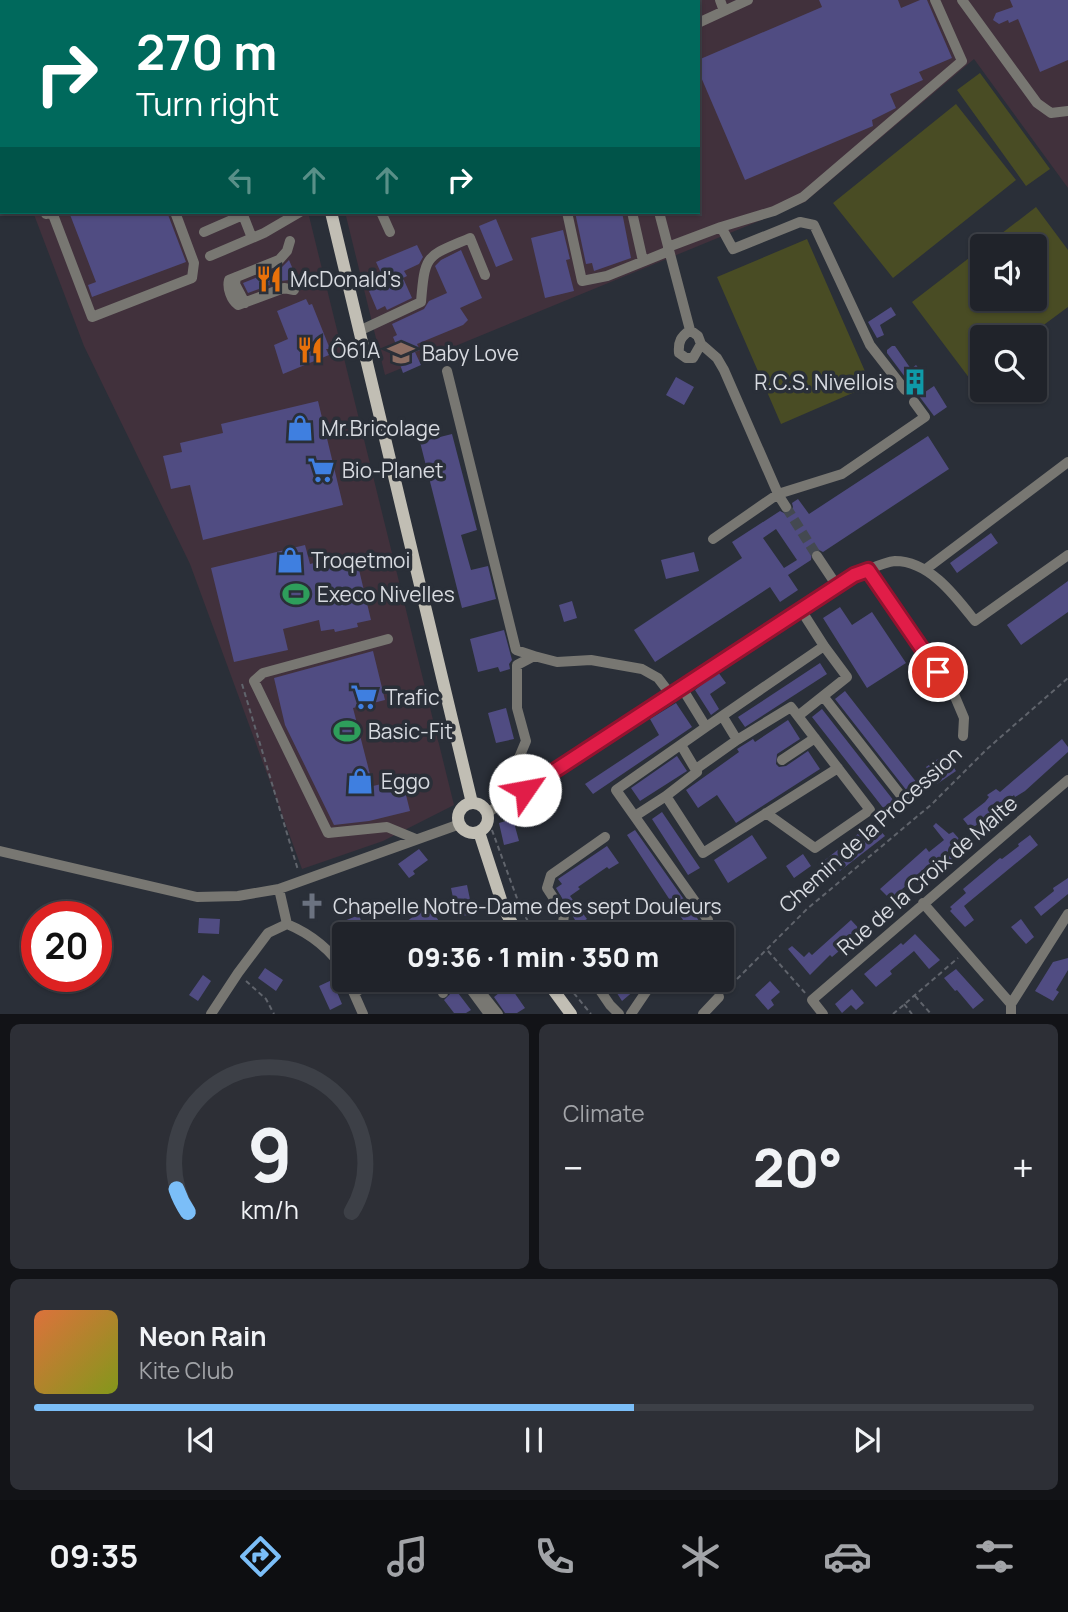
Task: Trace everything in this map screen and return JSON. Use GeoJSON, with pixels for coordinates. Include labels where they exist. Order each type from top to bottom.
{"type":"FeatureCollection","features":[{"type":"Feature","properties":{"kind":"main road"},"geometry":{"type":"LineString","coordinates":[[331,214],[472,803]]}},
{"type":"Feature","properties":{"kind":"main road"},"geometry":{"type":"LineString","coordinates":[[479,804],[488,817],[485,827],[479,832],[471,833],[460,824],[460,810],[465,805],[479,804]]}},
{"type":"Feature","properties":{"kind":"main road"},"geometry":{"type":"LineString","coordinates":[[479,832],[504,909],[511,922]]}},
{"type":"Feature","properties":{"kind":"main road"},"geometry":{"type":"LineString","coordinates":[[555,992],[571,1013]]}},
{"type":"Feature","properties":{"kind":"street"},"geometry":{"type":"LineString","coordinates":[[720,0],[724,11]]}},
{"type":"Feature","properties":{"kind":"street"},"geometry":{"type":"LineString","coordinates":[[700,22],[748,0]]}},
{"type":"Feature","properties":{"kind":"street"},"geometry":{"type":"LineString","coordinates":[[567,214],[582,281],[607,275],[643,261],[668,247],[774,211],[803,197],[962,61],[935,0]]}},
{"type":"Feature","properties":{"kind":"street"},"geometry":{"type":"LineString","coordinates":[[962,0],[1037,103],[1051,113],[1068,111]]}},
{"type":"Feature","properties":{"kind":"street"},"geometry":{"type":"LineString","coordinates":[[53,214],[92,317],[192,278],[194,263],[176,214]]}},
{"type":"Feature","properties":{"kind":"street"},"geometry":{"type":"LineString","coordinates":[[210,256],[252,238],[296,214]]}},
{"type":"Feature","properties":{"kind":"street"},"geometry":{"type":"LineString","coordinates":[[382,214],[390,232]]}},
{"type":"Feature","properties":{"kind":"street"},"geometry":{"type":"LineString","coordinates":[[632,214],[643,261]]}},
{"type":"Feature","properties":{"kind":"street"},"geometry":{"type":"LineString","coordinates":[[660,214],[690,330],[717,358],[724,370],[786,507]]}},
{"type":"Feature","properties":{"kind":"street"},"geometry":{"type":"LineString","coordinates":[[204,232],[243,215],[252,238]]}},
{"type":"Feature","properties":{"kind":"street"},"geometry":{"type":"LineString","coordinates":[[721,228],[733,249],[800,222],[814,225],[870,345],[905,390]]}},
{"type":"Feature","properties":{"kind":"street"},"geometry":{"type":"LineString","coordinates":[[359,331],[421,302],[423,270],[432,254],[470,238],[485,275]]}},
{"type":"Feature","properties":{"kind":"street"},"geometry":{"type":"LineString","coordinates":[[290,241],[287,251],[279,260],[229,280],[228,286],[234,302],[238,305],[284,288],[294,290]]}},
{"type":"Feature","properties":{"kind":"street"},"geometry":{"type":"LineString","coordinates":[[690,330],[681,338],[679,353],[686,358],[693,358],[701,344]]}},
{"type":"Feature","properties":{"kind":"street"},"geometry":{"type":"LineString","coordinates":[[447,372],[516,650],[557,662],[592,660],[642,669],[659,678],[671,695]]}},
{"type":"Feature","properties":{"kind":"street"},"geometry":{"type":"LineString","coordinates":[[713,539],[778,494],[842,474],[863,460],[925,417],[914,402]]}},
{"type":"Feature","properties":{"kind":"street"},"geometry":{"type":"LineString","coordinates":[[926,569],[1068,462]]}},
{"type":"Feature","properties":{"kind":"street"},"geometry":{"type":"LineString","coordinates":[[488,817],[515,794],[854,575],[895,561],[926,569],[951,591],[975,621],[1068,555]]}},
{"type":"Feature","properties":{"kind":"street"},"geometry":{"type":"LineString","coordinates":[[817,556],[837,586]]}},
{"type":"Feature","properties":{"kind":"street"},"geometry":{"type":"LineString","coordinates":[[868,570],[953,692],[964,718],[963,736]]}},
{"type":"Feature","properties":{"kind":"street"},"geometry":{"type":"LineString","coordinates":[[798,716],[846,677],[801,610]]}},
{"type":"Feature","properties":{"kind":"street"},"geometry":{"type":"LineString","coordinates":[[388,639],[263,673],[254,681],[328,833],[387,827],[416,839]]}},
{"type":"Feature","properties":{"kind":"street"},"geometry":{"type":"LineString","coordinates":[[709,920],[617,789],[824,646]]}},
{"type":"Feature","properties":{"kind":"street"},"geometry":{"type":"LineString","coordinates":[[515,794],[516,765],[526,741],[517,708],[517,665],[534,656]]}},
{"type":"Feature","properties":{"kind":"street"},"geometry":{"type":"LineString","coordinates":[[682,688],[706,727]]}},
{"type":"Feature","properties":{"kind":"street"},"geometry":{"type":"LineString","coordinates":[[823,696],[906,802]]}},
{"type":"Feature","properties":{"kind":"street"},"geometry":{"type":"LineString","coordinates":[[695,769],[791,707],[870,810],[815,848],[766,813]]}},
{"type":"Feature","properties":{"kind":"street"},"geometry":{"type":"LineString","coordinates":[[723,717],[737,740]]}},
{"type":"Feature","properties":{"kind":"street"},"geometry":{"type":"LineString","coordinates":[[782,760],[815,738]]}},
{"type":"Feature","properties":{"kind":"street"},"geometry":{"type":"LineString","coordinates":[[635,816],[697,772],[681,745]]}},
{"type":"Feature","properties":{"kind":"street"},"geometry":{"type":"LineString","coordinates":[[666,796],[703,853],[838,768]]}},
{"type":"Feature","properties":{"kind":"street","name":"Rue de la Croix de Malte"},"geometry":{"type":"LineString","coordinates":[[812,1000],[1068,780]]}},
{"type":"Feature","properties":{"kind":"street"},"geometry":{"type":"LineString","coordinates":[[0,850],[197,897],[238,896],[279,889],[460,824]]}},
{"type":"Feature","properties":{"kind":"street"},"geometry":{"type":"LineString","coordinates":[[563,922],[564,914],[547,888],[551,875],[605,837]]}},
{"type":"Feature","properties":{"kind":"street"},"geometry":{"type":"LineString","coordinates":[[279,889],[287,923]]}},
{"type":"Feature","properties":{"kind":"street"},"geometry":{"type":"LineString","coordinates":[[923,903],[1011,1009],[1068,914]]}},
{"type":"Feature","properties":{"kind":"street"},"geometry":{"type":"LineString","coordinates":[[287,923],[303,931],[332,954]]}},
{"type":"Feature","properties":{"kind":"street"},"geometry":{"type":"LineString","coordinates":[[211,1013],[268,933],[287,923]]}},
{"type":"Feature","properties":{"kind":"street"},"geometry":{"type":"LineString","coordinates":[[473,992],[489,1013]]}},
{"type":"Feature","properties":{"kind":"street"},"geometry":{"type":"LineString","coordinates":[[481,992],[498,1013]]}},
{"type":"Feature","properties":{"kind":"street"},"geometry":{"type":"LineString","coordinates":[[602,992],[620,1013]]}},
{"type":"Feature","properties":{"kind":"street"},"geometry":{"type":"LineString","coordinates":[[631,1013],[645,992]]}},
{"type":"Feature","properties":{"kind":"street"},"geometry":{"type":"LineString","coordinates":[[354,993],[363,1013]]}},
{"type":"Feature","properties":{"kind":"street"},"geometry":{"type":"LineString","coordinates":[[703,1013],[719,997]]}},
{"type":"Feature","properties":{"kind":"street"},"geometry":{"type":"LineString","coordinates":[[812,1000],[823,1013]]}},
{"type":"Feature","properties":{"kind":"path","name":"Chemin de la Procession"},"geometry":{"type":"LineString","coordinates":[[719,997],[807,909],[932,804],[987,749],[1068,678]]}},
{"type":"Feature","properties":{"kind":"path"},"geometry":{"type":"LineString","coordinates":[[242,684],[301,881]]}},
{"type":"Feature","properties":{"kind":"path"},"geometry":{"type":"LineString","coordinates":[[488,817],[528,922]]}},
{"type":"Feature","properties":{"kind":"path"},"geometry":{"type":"LineString","coordinates":[[767,950],[812,1000]]}},
{"type":"Feature","properties":{"kind":"path"},"geometry":{"type":"LineString","coordinates":[[893,1013],[965,953]]}},
{"type":"Feature","properties":{"kind":"path"},"geometry":{"type":"LineString","coordinates":[[237,973],[266,999],[274,1013]]}},
{"type":"Feature","properties":{"kind":"path"},"geometry":{"type":"LineString","coordinates":[[573,992],[591,1013]]}},
{"type":"Feature","properties":{"kind":"path"},"geometry":{"type":"LineString","coordinates":[[915,995],[931,1013]]}},
{"type":"Feature","properties":{"kind":"path"},"geometry":{"type":"LineString","coordinates":[[904,1004],[912,1013]]}},
{"type":"Feature","properties":{"kind":"shaded area"},"geometry":{"type":"Polygon","coordinates":[[[700,0],[1068,0],[1068,188],[974,59],[805,202],[385,375],[345,214],[700,214],[700,0]]]}},
{"type":"Feature","properties":{"kind":"shaded area"},"geometry":{"type":"Polygon","coordinates":[[[34,214],[308,214],[454,805],[383,841],[302,869],[190,564],[84,346],[34,214]]]}},
{"type":"Feature","properties":{"kind":"green space"},"geometry":{"type":"Polygon","coordinates":[[[980,73],[1050,169],[1026,186],[957,90],[980,73]]]}},
{"type":"Feature","properties":{"kind":"green space"},"geometry":{"type":"Polygon","coordinates":[[[956,104],[1016,180],[893,278],[833,203],[956,104]]]}},
{"type":"Feature","properties":{"kind":"green space"},"geometry":{"type":"Polygon","coordinates":[[[1036,207],[1068,250],[1068,307],[1044,325],[970,325],[970,379],[912,302],[970,257],[970,311],[1047,311],[1047,234],[1001,234],[1036,207]]]}},
{"type":"Feature","properties":{"kind":"green space"},"geometry":{"type":"Polygon","coordinates":[[[807,239],[871,385],[781,424],[717,277],[807,239]]]}},
{"type":"Feature","properties":{"kind":"building"},"geometry":{"type":"Polygon","coordinates":[[[819,0],[898,0],[901,8],[927,0],[952,58],[919,72],[923,80],[890,94],[896,108],[872,120],[873,126],[745,180],[700,75],[700,59],[822,7],[819,0]]]}},
{"type":"Feature","properties":{"kind":"building"},"geometry":{"type":"Polygon","coordinates":[[[1010,0],[1068,0],[1068,60],[1040,72],[1018,19],[999,24],[993,20],[996,13],[1013,7],[1010,0]]]}},
{"type":"Feature","properties":{"kind":"building"},"geometry":{"type":"Polygon","coordinates":[[[70,214],[168,214],[186,262],[92,297],[88,285],[96,282],[70,214]]]}},
{"type":"Feature","properties":{"kind":"building"},"geometry":{"type":"Polygon","coordinates":[[[575,214],[622,214],[631,258],[594,271],[592,263],[586,264],[575,214]]]}},
{"type":"Feature","properties":{"kind":"building"},"geometry":{"type":"Polygon","coordinates":[[[496,219],[513,260],[496,267],[479,226],[496,219]]]}},
{"type":"Feature","properties":{"kind":"building"},"geometry":{"type":"Polygon","coordinates":[[[563,230],[570,259],[566,260],[574,291],[545,298],[531,238],[563,230]]]}},
{"type":"Feature","properties":{"kind":"building"},"geometry":{"type":"Polygon","coordinates":[[[417,245],[423,257],[419,264],[404,271],[407,276],[403,278],[412,298],[387,310],[385,306],[377,310],[369,291],[386,284],[376,262],[417,245]]]}},
{"type":"Feature","properties":{"kind":"building"},"geometry":{"type":"Polygon","coordinates":[[[461,250],[482,298],[460,308],[468,320],[463,325],[417,344],[420,350],[415,352],[421,365],[403,373],[398,359],[401,357],[393,337],[397,335],[392,324],[424,309],[429,301],[447,293],[435,266],[461,250]]]}},
{"type":"Feature","properties":{"kind":"building","name":"McDonald's"},"geometry":{"type":"Polygon","coordinates":[[[289,260],[297,279],[281,281],[248,293],[243,283],[282,267],[289,260]]]}},
{"type":"Feature","properties":{"kind":"building"},"geometry":{"type":"Polygon","coordinates":[[[306,299],[309,305],[312,304],[330,349],[326,349],[329,355],[283,374],[274,345],[288,339],[277,311],[306,299]]]}},
{"type":"Feature","properties":{"kind":"building"},"geometry":{"type":"Polygon","coordinates":[[[891,307],[896,315],[880,325],[884,335],[877,338],[868,322],[891,307]]]}},
{"type":"Feature","properties":{"kind":"building"},"geometry":{"type":"Polygon","coordinates":[[[895,346],[911,369],[916,365],[924,375],[911,385],[887,353],[895,346]]]}},
{"type":"Feature","properties":{"kind":"building"},"geometry":{"type":"Polygon","coordinates":[[[676,377],[694,387],[684,405],[666,395],[676,377]]]}},
{"type":"Feature","properties":{"kind":"building"},"geometry":{"type":"Polygon","coordinates":[[[934,386],[947,407],[934,416],[919,396],[934,386]]]}},
{"type":"Feature","properties":{"kind":"building"},"geometry":{"type":"Polygon","coordinates":[[[318,401],[343,505],[203,540],[190,485],[171,489],[163,456],[182,452],[180,443],[223,433],[221,424],[318,401]]]}},
{"type":"Feature","properties":{"kind":"building"},"geometry":{"type":"Polygon","coordinates":[[[452,434],[477,530],[461,535],[471,570],[488,566],[496,599],[462,608],[420,442],[452,434]]]}},
{"type":"Feature","properties":{"kind":"building"},"geometry":{"type":"Polygon","coordinates":[[[928,436],[949,469],[823,552],[812,550],[811,560],[788,575],[798,590],[780,602],[770,587],[655,662],[634,630],[742,558],[732,542],[780,511],[791,513],[792,503],[798,499],[809,514],[928,436]],[[776,529],[763,538],[784,568],[797,560],[776,529]]]}},
{"type":"Feature","properties":{"kind":"building"},"geometry":{"type":"Polygon","coordinates":[[[991,533],[998,543],[957,573],[950,563],[991,533]]]}},
{"type":"Feature","properties":{"kind":"building"},"geometry":{"type":"Polygon","coordinates":[[[305,545],[310,564],[355,553],[371,620],[357,623],[358,627],[335,632],[334,629],[321,631],[319,620],[283,629],[288,650],[234,662],[211,568],[305,545]]]}},
{"type":"Feature","properties":{"kind":"building"},"geometry":{"type":"Polygon","coordinates":[[[694,552],[699,571],[666,579],[661,560],[694,552]]]}},
{"type":"Feature","properties":{"kind":"building"},"geometry":{"type":"Polygon","coordinates":[[[1068,581],[1068,612],[1021,645],[1007,625],[1068,581]]]}},
{"type":"Feature","properties":{"kind":"building"},"geometry":{"type":"Polygon","coordinates":[[[572,601],[577,618],[564,622],[559,605],[572,601]]]}},
{"type":"Feature","properties":{"kind":"building"},"geometry":{"type":"Polygon","coordinates":[[[840,607],[852,625],[872,612],[906,663],[867,688],[823,618],[840,607]]]}},
{"type":"Feature","properties":{"kind":"building"},"geometry":{"type":"Polygon","coordinates":[[[504,630],[512,660],[510,669],[500,672],[498,667],[478,672],[470,639],[504,630]]]}},
{"type":"Feature","properties":{"kind":"building"},"geometry":{"type":"Polygon","coordinates":[[[373,651],[385,700],[353,708],[373,786],[402,779],[410,811],[369,821],[334,825],[285,725],[274,678],[373,651]]]}},
{"type":"Feature","properties":{"kind":"building"},"geometry":{"type":"Polygon","coordinates":[[[820,663],[827,674],[745,727],[738,717],[820,663]]]}},
{"type":"Feature","properties":{"kind":"building"},"geometry":{"type":"Polygon","coordinates":[[[718,672],[726,683],[710,694],[719,709],[711,715],[695,690],[718,672]]]}},
{"type":"Feature","properties":{"kind":"building"},"geometry":{"type":"Polygon","coordinates":[[[845,691],[917,783],[907,791],[835,699],[845,691]]]}},
{"type":"Feature","properties":{"kind":"building"},"geometry":{"type":"Polygon","coordinates":[[[676,703],[692,727],[593,794],[585,784],[659,735],[650,719],[676,703]]]}},
{"type":"Feature","properties":{"kind":"building"},"geometry":{"type":"Polygon","coordinates":[[[506,708],[514,739],[496,743],[488,713],[506,708]]]}},
{"type":"Feature","properties":{"kind":"building"},"geometry":{"type":"Polygon","coordinates":[[[822,709],[894,801],[884,809],[812,717],[822,709]]]}},
{"type":"Feature","properties":{"kind":"building"},"geometry":{"type":"Polygon","coordinates":[[[788,720],[800,739],[777,754],[776,764],[779,767],[786,766],[808,751],[820,769],[736,823],[717,795],[698,808],[686,790],[739,752],[737,749],[753,739],[755,742],[788,720]]]}},
{"type":"Feature","properties":{"kind":"building"},"geometry":{"type":"Polygon","coordinates":[[[1062,739],[1068,752],[1025,791],[1015,797],[1014,795],[995,815],[993,813],[971,829],[963,819],[985,802],[989,797],[987,795],[996,789],[1000,792],[1062,739]]]}},
{"type":"Feature","properties":{"kind":"building"},"geometry":{"type":"Polygon","coordinates":[[[945,754],[956,771],[937,784],[926,767],[945,754]]]}},
{"type":"Feature","properties":{"kind":"building"},"geometry":{"type":"Polygon","coordinates":[[[677,756],[687,771],[640,801],[631,788],[677,756]]]}},
{"type":"Feature","properties":{"kind":"building"},"geometry":{"type":"Polygon","coordinates":[[[662,812],[700,868],[688,875],[652,819],[662,812]]]}},
{"type":"Feature","properties":{"kind":"building"},"geometry":{"type":"Polygon","coordinates":[[[513,819],[519,841],[504,845],[499,823],[513,819]]]}},
{"type":"Feature","properties":{"kind":"building"},"geometry":{"type":"Polygon","coordinates":[[[873,822],[885,836],[836,874],[825,860],[873,822]]]}},
{"type":"Feature","properties":{"kind":"building"},"geometry":{"type":"Polygon","coordinates":[[[936,823],[949,834],[953,832],[961,841],[964,839],[968,846],[940,869],[933,862],[921,871],[926,876],[917,884],[914,880],[902,889],[905,893],[894,903],[880,889],[926,848],[929,852],[944,840],[933,826],[936,823]]]}},
{"type":"Feature","properties":{"kind":"building"},"geometry":{"type":"Polygon","coordinates":[[[635,830],[700,922],[684,922],[627,835],[635,830]]]}},
{"type":"Feature","properties":{"kind":"building"},"geometry":{"type":"Polygon","coordinates":[[[752,835],[767,858],[728,883],[714,860],[752,835]]]}},
{"type":"Feature","properties":{"kind":"building"},"geometry":{"type":"Polygon","coordinates":[[[1030,835],[1038,845],[964,906],[974,920],[965,927],[950,911],[950,907],[966,893],[963,889],[1030,835]]]}},
{"type":"Feature","properties":{"kind":"building"},"geometry":{"type":"Polygon","coordinates":[[[607,846],[619,863],[609,869],[607,867],[578,887],[580,889],[570,896],[587,919],[582,922],[576,922],[556,888],[562,884],[558,879],[607,846]]]}},
{"type":"Feature","properties":{"kind":"building"},"geometry":{"type":"Polygon","coordinates":[[[419,849],[428,860],[413,871],[415,874],[409,878],[398,864],[419,849]]]}},
{"type":"Feature","properties":{"kind":"building"},"geometry":{"type":"Polygon","coordinates":[[[803,854],[811,866],[794,878],[786,866],[803,854]]]}},
{"type":"Feature","properties":{"kind":"building"},"geometry":{"type":"Polygon","coordinates":[[[1068,878],[1068,894],[1041,916],[1034,907],[1054,891],[1053,888],[1068,878]]]}},
{"type":"Feature","properties":{"kind":"building"},"geometry":{"type":"Polygon","coordinates":[[[467,885],[473,914],[457,917],[451,888],[467,885]]]}},
{"type":"Feature","properties":{"kind":"building"},"geometry":{"type":"Polygon","coordinates":[[[428,906],[439,921],[438,922],[406,922],[428,906]]]}},
{"type":"Feature","properties":{"kind":"building"},"geometry":{"type":"Polygon","coordinates":[[[359,915],[361,922],[344,922],[359,915]]]}},
{"type":"Feature","properties":{"kind":"building"},"geometry":{"type":"Polygon","coordinates":[[[199,918],[220,919],[219,934],[198,933],[199,918]]]}},
{"type":"Feature","properties":{"kind":"building"},"geometry":{"type":"Polygon","coordinates":[[[1021,919],[1034,937],[1026,944],[1011,927],[1021,919]]]}},
{"type":"Feature","properties":{"kind":"building"},"geometry":{"type":"Polygon","coordinates":[[[851,920],[864,934],[855,943],[852,940],[832,957],[830,955],[810,975],[788,949],[792,946],[804,957],[809,952],[812,955],[851,920]]]}},
{"type":"Feature","properties":{"kind":"building"},"geometry":{"type":"Polygon","coordinates":[[[915,934],[940,960],[929,969],[914,951],[876,987],[864,974],[915,934]]]}},
{"type":"Feature","properties":{"kind":"building"},"geometry":{"type":"Polygon","coordinates":[[[1068,958],[1068,970],[1053,1001],[1035,991],[1053,962],[1068,958]]]}},
{"type":"Feature","properties":{"kind":"building"},"geometry":{"type":"Polygon","coordinates":[[[265,968],[283,980],[276,991],[258,978],[265,968]]]}},
{"type":"Feature","properties":{"kind":"building"},"geometry":{"type":"Polygon","coordinates":[[[956,969],[984,1000],[973,1009],[944,978],[956,969]]]}},
{"type":"Feature","properties":{"kind":"building"},"geometry":{"type":"Polygon","coordinates":[[[203,975],[211,981],[198,1001],[189,995],[203,975]]]}},
{"type":"Feature","properties":{"kind":"building"},"geometry":{"type":"Polygon","coordinates":[[[332,980],[332,992],[337,992],[342,1004],[330,1010],[319,986],[332,980]]]}},
{"type":"Feature","properties":{"kind":"building"},"geometry":{"type":"Polygon","coordinates":[[[770,981],[780,992],[771,1000],[774,1005],[768,1010],[755,995],[770,981]]]}},
{"type":"Feature","properties":{"kind":"building"},"geometry":{"type":"Polygon","coordinates":[[[852,989],[864,1003],[856,1010],[851,1005],[842,1013],[835,1004],[852,989]]]}},
{"type":"Feature","properties":{"kind":"building"},"geometry":{"type":"Polygon","coordinates":[[[452,992],[457,992],[471,1010],[454,1013],[444,1000],[452,992]]]}},
{"type":"Feature","properties":{"kind":"building"},"geometry":{"type":"Polygon","coordinates":[[[500,992],[514,992],[525,1008],[517,1013],[505,1013],[494,997],[500,992]]]}},
{"type":"Feature","properties":{"kind":"building"},"geometry":{"type":"Polygon","coordinates":[[[616,992],[633,992],[622,1001],[616,992]]]}},
{"type":"Feature","properties":{"kind":"tunnel"},"geometry":{"type":"LineString","coordinates":[[786,507],[817,556]]}},
{"type":"Feature","properties":{"kind":"place","name":"McDonald's"},"geometry":{"type":"Point","coordinates":[269,279]}},
{"type":"Feature","properties":{"kind":"place","name":"Ô61A"},"geometry":{"type":"Point","coordinates":[310,350]}},
{"type":"Feature","properties":{"kind":"place","name":"Baby Love"},"geometry":{"type":"Point","coordinates":[401,353]}},
{"type":"Feature","properties":{"kind":"place","name":"R.C.S. Nivellois"},"geometry":{"type":"Point","coordinates":[915,382]}},
{"type":"Feature","properties":{"kind":"place","name":"Mr.Bricolage"},"geometry":{"type":"Point","coordinates":[300,428]}},
{"type":"Feature","properties":{"kind":"place","name":"Bio-Planet"},"geometry":{"type":"Point","coordinates":[321,470]}},
{"type":"Feature","properties":{"kind":"place","name":"Troqetmoi"},"geometry":{"type":"Point","coordinates":[290,560]}},
{"type":"Feature","properties":{"kind":"place","name":"Execo Nivelles"},"geometry":{"type":"Point","coordinates":[296,594]}},
{"type":"Feature","properties":{"kind":"place","name":"Trafic"},"geometry":{"type":"Point","coordinates":[364,697]}},
{"type":"Feature","properties":{"kind":"place","name":"Basic-Fit"},"geometry":{"type":"Point","coordinates":[347,731]}},
{"type":"Feature","properties":{"kind":"place","name":"Eggo"},"geometry":{"type":"Point","coordinates":[360,781]}},
{"type":"Feature","properties":{"kind":"place","name":"Chapelle Notre-Dame des sept Douleurs"},"geometry":{"type":"Point","coordinates":[312,906]}},
{"type":"Feature","properties":{"kind":"route"},"geometry":{"type":"LineString","coordinates":[[525,790],[854,575],[868,570],[938,672]]}}]}
